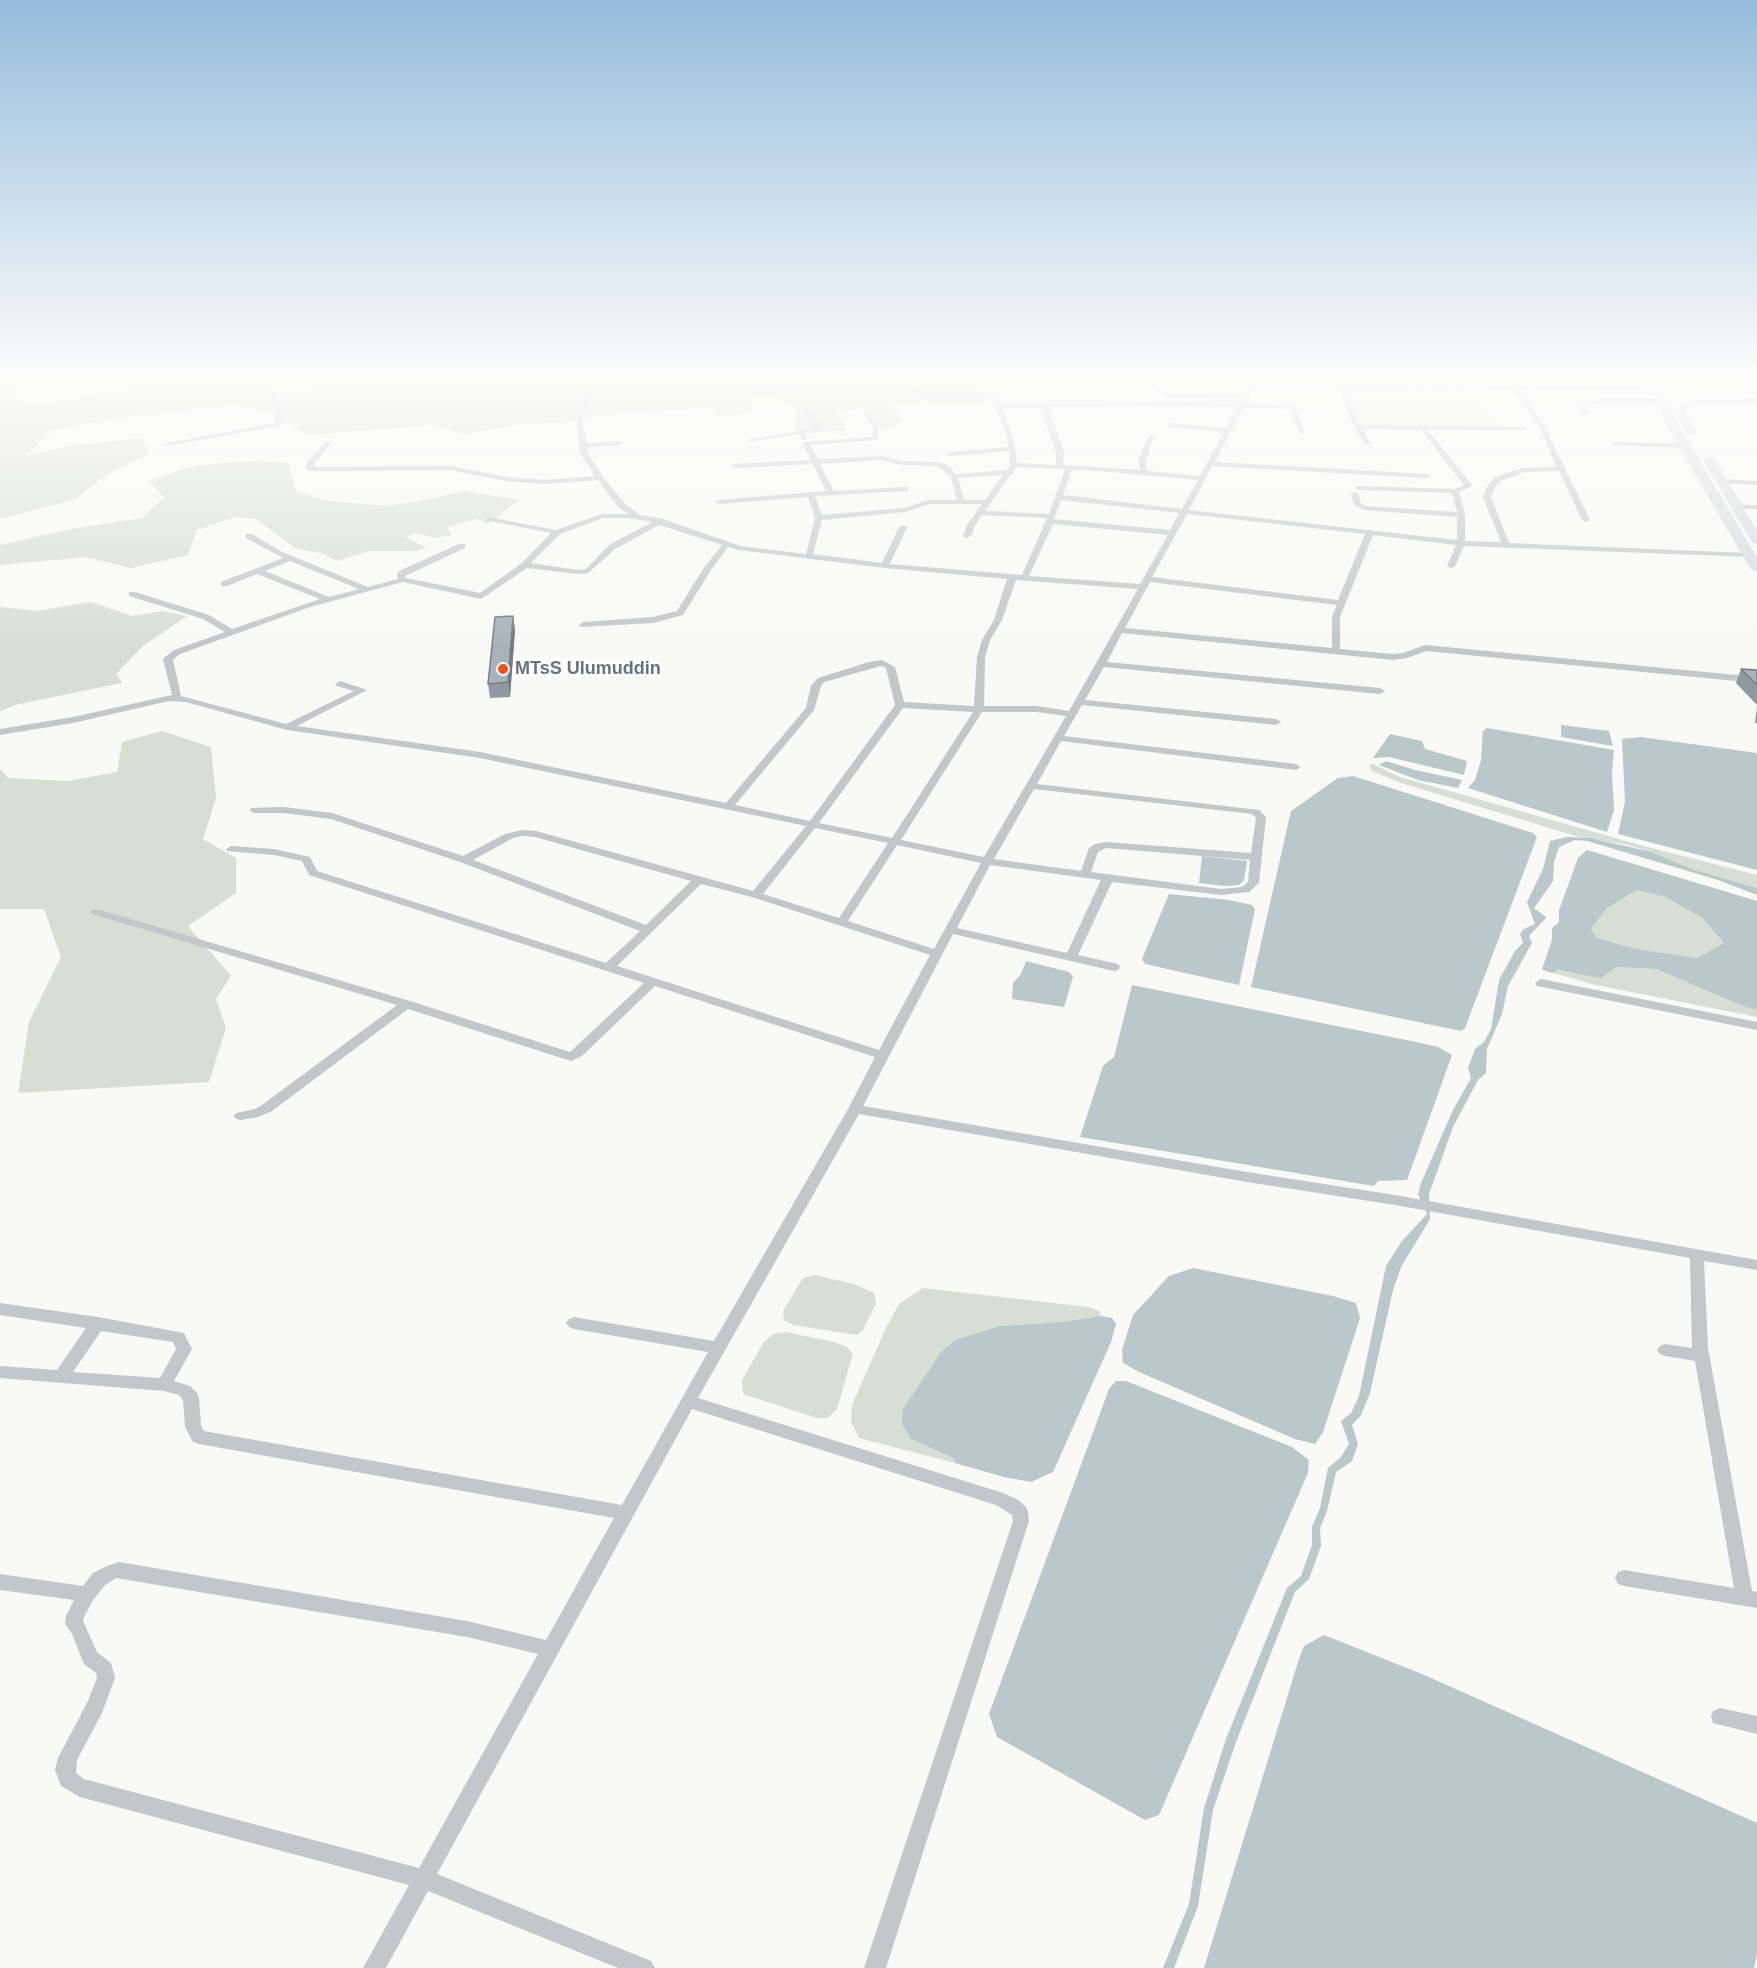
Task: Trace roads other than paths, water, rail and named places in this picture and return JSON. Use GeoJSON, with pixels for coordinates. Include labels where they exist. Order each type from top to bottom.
{"type":"FeatureCollection","features":[{"type":"Feature","properties":{"kind":"highway"},"geometry":{"type":"LineString","coordinates":[[1698,466],[1757,568]]}},
{"type":"Feature","properties":{"kind":"highway"},"geometry":{"type":"LineString","coordinates":[[1711,466],[1755,535]]}},
{"type":"Feature","properties":{"kind":"street"},"geometry":{"type":"LineString","coordinates":[[310,466],[310,469],[450,468],[515,480],[545,482],[600,478]]}},
{"type":"Feature","properties":{"kind":"street"},"geometry":{"type":"LineString","coordinates":[[592,466],[622,506],[637,516]]}},
{"type":"Feature","properties":{"kind":"street"},"geometry":{"type":"LineString","coordinates":[[817,466],[831,493]]}},
{"type":"Feature","properties":{"kind":"street"},"geometry":{"type":"LineString","coordinates":[[941,466],[954,476],[961,502]]}},
{"type":"Feature","properties":{"kind":"street"},"geometry":{"type":"LineString","coordinates":[[967,536],[971,525],[1012,466]]}},
{"type":"Feature","properties":{"kind":"street"},"geometry":{"type":"LineString","coordinates":[[1143,466],[1144,472]]}},
{"type":"Feature","properties":{"kind":"street"},"geometry":{"type":"LineString","coordinates":[[374,1968],[688,1401],[855,1109],[987,861],[1101,664],[1210,466]]}},
{"type":"Feature","properties":{"kind":"street"},"geometry":{"type":"LineString","coordinates":[[1244,466],[1427,476]]}},
{"type":"Feature","properties":{"kind":"street"},"geometry":{"type":"LineString","coordinates":[[1453,466],[1469,486],[1455,491],[1436,489],[1357,491],[1358,505],[1364,508],[1461,514]]}},
{"type":"Feature","properties":{"kind":"street"},"geometry":{"type":"LineString","coordinates":[[1561,466],[1586,520]]}},
{"type":"Feature","properties":{"kind":"street"},"geometry":{"type":"LineString","coordinates":[[1024,579],[1051,518],[1069,467]]}},
{"type":"Feature","properties":{"kind":"street"},"geometry":{"type":"LineString","coordinates":[[954,476],[1012,469],[1069,467],[1203,478]]}},
{"type":"Feature","properties":{"kind":"street"},"geometry":{"type":"LineString","coordinates":[[1506,546],[1487,497],[1490,488],[1498,479],[1523,470],[1563,469]]}},
{"type":"Feature","properties":{"kind":"street"},"geometry":{"type":"LineString","coordinates":[[1418,471],[1427,476],[1436,489]]}},
{"type":"Feature","properties":{"kind":"street"},"geometry":{"type":"LineString","coordinates":[[1720,481],[1757,483]]}},
{"type":"Feature","properties":{"kind":"street"},"geometry":{"type":"LineString","coordinates":[[719,502],[905,489]]}},
{"type":"Feature","properties":{"kind":"street"},"geometry":{"type":"LineString","coordinates":[[1451,566],[1461,543],[1461,514],[1455,491]]}},
{"type":"Feature","properties":{"kind":"street"},"geometry":{"type":"LineString","coordinates":[[809,556],[819,518],[811,494]]}},
{"type":"Feature","properties":{"kind":"street"},"geometry":{"type":"LineString","coordinates":[[1059,497],[1461,543],[1748,555]]}},
{"type":"Feature","properties":{"kind":"street"},"geometry":{"type":"LineString","coordinates":[[819,518],[898,511],[928,502],[988,502]]}},
{"type":"Feature","properties":{"kind":"street"},"geometry":{"type":"LineString","coordinates":[[1737,507],[1757,507]]}},
{"type":"Feature","properties":{"kind":"street"},"geometry":{"type":"LineString","coordinates":[[979,513],[1051,518],[1174,533]]}},
{"type":"Feature","properties":{"kind":"street"},"geometry":{"type":"LineString","coordinates":[[177,698],[168,659],[170,656],[231,632],[328,599],[403,580],[481,596],[525,565],[557,531],[602,516],[637,516],[660,521],[726,545],[885,566],[1024,579],[1145,583],[1340,603]]}},
{"type":"Feature","properties":{"kind":"street"},"geometry":{"type":"LineString","coordinates":[[490,519],[557,531]]}},
{"type":"Feature","properties":{"kind":"street"},"geometry":{"type":"LineString","coordinates":[[525,565],[578,572],[588,571],[612,547],[660,521]]}},
{"type":"Feature","properties":{"kind":"street"},"geometry":{"type":"LineString","coordinates":[[885,566],[903,527]]}},
{"type":"Feature","properties":{"kind":"street"},"geometry":{"type":"LineString","coordinates":[[1336,651],[1335,625],[1340,603],[1370,531]]}},
{"type":"Feature","properties":{"kind":"street"},"geometry":{"type":"LineString","coordinates":[[249,536],[266,548],[367,589]]}},
{"type":"Feature","properties":{"kind":"street"},"geometry":{"type":"LineString","coordinates":[[583,625],[653,620],[680,613],[707,569],[726,545]]}},
{"type":"Feature","properties":{"kind":"street"},"geometry":{"type":"LineString","coordinates":[[403,580],[402,573],[462,546]]}},
{"type":"Feature","properties":{"kind":"street"},"geometry":{"type":"LineString","coordinates":[[224,584],[291,558]]}},
{"type":"Feature","properties":{"kind":"street"},"geometry":{"type":"LineString","coordinates":[[257,571],[328,599]]}},
{"type":"Feature","properties":{"kind":"street"},"geometry":{"type":"LineString","coordinates":[[841,923],[979,709],[981,657],[986,640],[998,620],[1012,578]]}},
{"type":"Feature","properties":{"kind":"street"},"geometry":{"type":"LineString","coordinates":[[132,594],[206,617],[231,632]]}},
{"type":"Feature","properties":{"kind":"street"},"geometry":{"type":"LineString","coordinates":[[1120,630],[1401,657],[1425,648],[1757,680]]}},
{"type":"Feature","properties":{"kind":"street"},"geometry":{"type":"LineString","coordinates":[[729,806],[811,708],[816,686],[823,679],[882,663],[890,667],[900,705]]}},
{"type":"Feature","properties":{"kind":"street"},"geometry":{"type":"LineString","coordinates":[[1101,664],[1380,691]]}},
{"type":"Feature","properties":{"kind":"street"},"geometry":{"type":"LineString","coordinates":[[287,728],[362,690],[340,684]]}},
{"type":"Feature","properties":{"kind":"street"},"geometry":{"type":"LineString","coordinates":[[0,732],[36,727],[177,698],[287,728],[480,755],[987,861],[1232,892],[1245,890],[1253,883],[1261,817],[1256,812],[1031,786]]}},
{"type":"Feature","properties":{"kind":"street"},"geometry":{"type":"LineString","coordinates":[[900,705],[979,709],[1075,708],[1276,722]]}},
{"type":"Feature","properties":{"kind":"street"},"geometry":{"type":"LineString","coordinates":[[756,895],[813,824],[900,705]]}},
{"type":"Feature","properties":{"kind":"street"},"geometry":{"type":"LineString","coordinates":[[1057,738],[1296,767]]}},
{"type":"Feature","properties":{"kind":"street"},"geometry":{"type":"LineString","coordinates":[[255,810],[284,810],[332,816],[464,860],[648,930]]}},
{"type":"Feature","properties":{"kind":"street"},"geometry":{"type":"LineString","coordinates":[[464,860],[510,836],[522,833],[537,834],[756,895],[938,954]]}},
{"type":"Feature","properties":{"kind":"street"},"geometry":{"type":"LineString","coordinates":[[1085,875],[1093,850],[1106,845],[1256,857]]}},
{"type":"Feature","properties":{"kind":"street"},"geometry":{"type":"LineString","coordinates":[[231,849],[274,852],[306,859],[313,873],[882,1055]]}},
{"type":"Feature","properties":{"kind":"street"},"geometry":{"type":"LineString","coordinates":[[1071,957],[1108,878]]}},
{"type":"Feature","properties":{"kind":"street"},"geometry":{"type":"LineString","coordinates":[[608,968],[699,880]]}},
{"type":"Feature","properties":{"kind":"street"},"geometry":{"type":"LineString","coordinates":[[96,912],[406,1004],[571,1057],[578,1053],[652,982]]}},
{"type":"Feature","properties":{"kind":"street"},"geometry":{"type":"LineString","coordinates":[[952,930],[1114,967]]}},
{"type":"Feature","properties":{"kind":"street"},"geometry":{"type":"LineString","coordinates":[[1541,982],[1757,1026]]}},
{"type":"Feature","properties":{"kind":"street"},"geometry":{"type":"LineString","coordinates":[[241,1116],[258,1113],[267,1108],[406,1004]]}},
{"type":"Feature","properties":{"kind":"street"},"geometry":{"type":"LineString","coordinates":[[855,1109],[1247,1177],[1395,1200],[1757,1265]]}},
{"type":"Feature","properties":{"kind":"street"},"geometry":{"type":"LineString","coordinates":[[1624,1578],[1750,1599],[1700,1348],[1697,1256]]}},
{"type":"Feature","properties":{"kind":"street"},"geometry":{"type":"LineString","coordinates":[[0,1309],[179,1337],[184,1349],[164,1385]]}},
{"type":"Feature","properties":{"kind":"street"},"geometry":{"type":"LineString","coordinates":[[61,1377],[98,1323]]}},
{"type":"Feature","properties":{"kind":"street"},"geometry":{"type":"LineString","coordinates":[[574,1323],[718,1348]]}},
{"type":"Feature","properties":{"kind":"street"},"geometry":{"type":"LineString","coordinates":[[1665,1350],[1702,1356]]}},
{"type":"Feature","properties":{"kind":"street"},"geometry":{"type":"LineString","coordinates":[[0,1372],[164,1385],[184,1390],[191,1398],[193,1427],[198,1437],[627,1513]]}},
{"type":"Feature","properties":{"kind":"street"},"geometry":{"type":"LineString","coordinates":[[688,1401],[1000,1499],[1011,1504],[1020,1512],[1021,1521],[875,1968]]}},
{"type":"Feature","properties":{"kind":"street"},"geometry":{"type":"LineString","coordinates":[[550,1648],[467,1629],[119,1570],[105,1574],[87,1594],[75,1616],[74,1624],[79,1629],[90,1658],[105,1669],[106,1678],[95,1707],[64,1770],[68,1779],[80,1787],[423,1879],[644,1968]]}},
{"type":"Feature","properties":{"kind":"street"},"geometry":{"type":"LineString","coordinates":[[0,1582],[87,1594]]}},
{"type":"Feature","properties":{"kind":"street"},"geometry":{"type":"LineString","coordinates":[[1719,1717],[1757,1725]]}},
{"type":"Feature","properties":{"kind":"place","name":"MTsS Ulumuddin"},"geometry":{"type":"Point","coordinates":[503,669]}}]}
